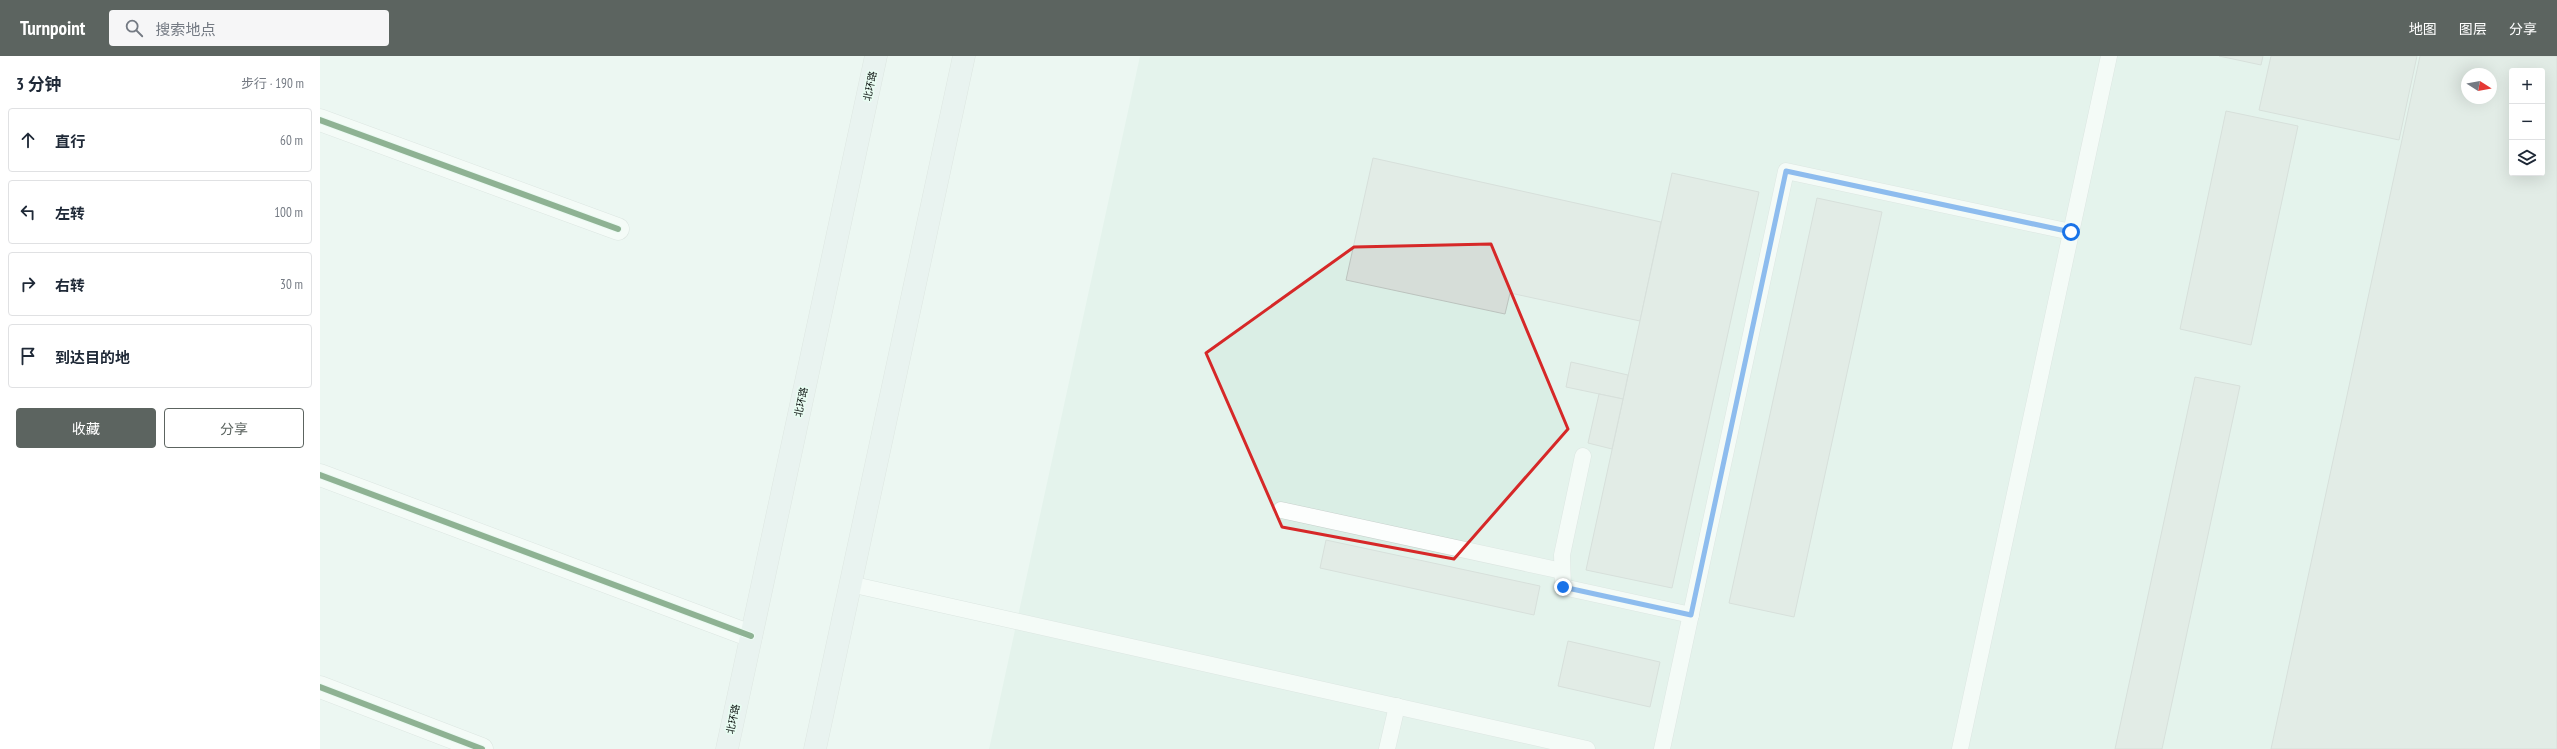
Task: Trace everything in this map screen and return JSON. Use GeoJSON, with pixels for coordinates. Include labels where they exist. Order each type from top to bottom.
{"type":"FeatureCollection","features":[{"type":"Feature","properties":{"kind":"main road","name":"北环路"},"geometry":{"type":"LineString","coordinates":[[727,749],[876,56]]}},
{"type":"Feature","properties":{"kind":"main road"},"geometry":{"type":"LineString","coordinates":[[815,749],[964,56]]}},
{"type":"Feature","properties":{"kind":"street"},"geometry":{"type":"LineString","coordinates":[[320,120],[618,229]]}},
{"type":"Feature","properties":{"kind":"street"},"geometry":{"type":"LineString","coordinates":[[320,476],[751,636]]}},
{"type":"Feature","properties":{"kind":"street"},"geometry":{"type":"LineString","coordinates":[[320,687],[482,749]]}},
{"type":"Feature","properties":{"kind":"lane"},"geometry":{"type":"LineString","coordinates":[[1960,749],[2109,56]]}},
{"type":"Feature","properties":{"kind":"lane"},"geometry":{"type":"LineString","coordinates":[[1662,749],[1786,171],[2071,232]]}},
{"type":"Feature","properties":{"kind":"lane"},"geometry":{"type":"LineString","coordinates":[[1584,456],[1562,555],[1563,587],[1691,615]]}},
{"type":"Feature","properties":{"kind":"lane"},"geometry":{"type":"LineString","coordinates":[[1281,510],[1562,571]]}},
{"type":"Feature","properties":{"kind":"lane"},"geometry":{"type":"LineString","coordinates":[[850,584],[1587,749]]}},
{"type":"Feature","properties":{"kind":"lane"},"geometry":{"type":"LineString","coordinates":[[1387,749],[1396,706]]}},
{"type":"Feature","properties":{"kind":"highlighted area"},"geometry":{"type":"Polygon","coordinates":[[[1491,244],[1568,429],[1454,559],[1282,527],[1206,353],[1354,247],[1491,244]]]}},
{"type":"Feature","properties":{"kind":"shaded area"},"geometry":{"type":"Polygon","coordinates":[[[1140,56],[2557,56],[2557,749],[989,749],[1140,56]]]}},
{"type":"Feature","properties":{"kind":"building"},"geometry":{"type":"Polygon","coordinates":[[[2219,56],[2263,56],[2261,65],[2219,56]]]}},
{"type":"Feature","properties":{"kind":"building"},"geometry":{"type":"Polygon","coordinates":[[[2271,56],[2417,56],[2399,140],[2259,110],[2271,56]]]}},
{"type":"Feature","properties":{"kind":"building"},"geometry":{"type":"Polygon","coordinates":[[[2420,56],[2557,56],[2557,749],[2271,749],[2420,56]]]}},
{"type":"Feature","properties":{"kind":"building"},"geometry":{"type":"Polygon","coordinates":[[[2226,111],[2298,126],[2251,345],[2180,329],[2226,111]]]}},
{"type":"Feature","properties":{"kind":"building"},"geometry":{"type":"Polygon","coordinates":[[[1373,158],[1661,222],[1640,321],[1510,293],[1505,314],[1346,280],[1373,158]]]}},
{"type":"Feature","properties":{"kind":"building"},"geometry":{"type":"Polygon","coordinates":[[[1672,173],[1759,192],[1672,588],[1586,570],[1672,173]]]}},
{"type":"Feature","properties":{"kind":"building"},"geometry":{"type":"Polygon","coordinates":[[[1817,198],[1882,212],[1794,617],[1729,603],[1817,198]]]}},
{"type":"Feature","properties":{"kind":"building"},"geometry":{"type":"Polygon","coordinates":[[[1571,362],[1628,375],[1623,399],[1566,387],[1571,362]]]}},
{"type":"Feature","properties":{"kind":"building"},"geometry":{"type":"Polygon","coordinates":[[[2195,377],[2240,386],[2162,749],[2115,749],[2195,377]]]}},
{"type":"Feature","properties":{"kind":"building"},"geometry":{"type":"Polygon","coordinates":[[[1599,394],[1623,399],[1612,449],[1588,443],[1599,394]]]}},
{"type":"Feature","properties":{"kind":"building"},"geometry":{"type":"Polygon","coordinates":[[[1326,540],[1540,586],[1534,615],[1320,568],[1326,540]]]}},
{"type":"Feature","properties":{"kind":"building"},"geometry":{"type":"Polygon","coordinates":[[[1568,641],[1660,662],[1650,707],[1558,686],[1568,641]]]}},
{"type":"Feature","properties":{"kind":"cycle path"},"geometry":{"type":"LineString","coordinates":[[320,120],[618,229]]}},
{"type":"Feature","properties":{"kind":"cycle path"},"geometry":{"type":"LineString","coordinates":[[320,475],[751,636]]}},
{"type":"Feature","properties":{"kind":"cycle path"},"geometry":{"type":"LineString","coordinates":[[320,687],[482,749]]}},
{"type":"Feature","properties":{"kind":"route"},"geometry":{"type":"LineString","coordinates":[[1563,587],[1691,615],[1786,171],[2071,232]]}}]}
